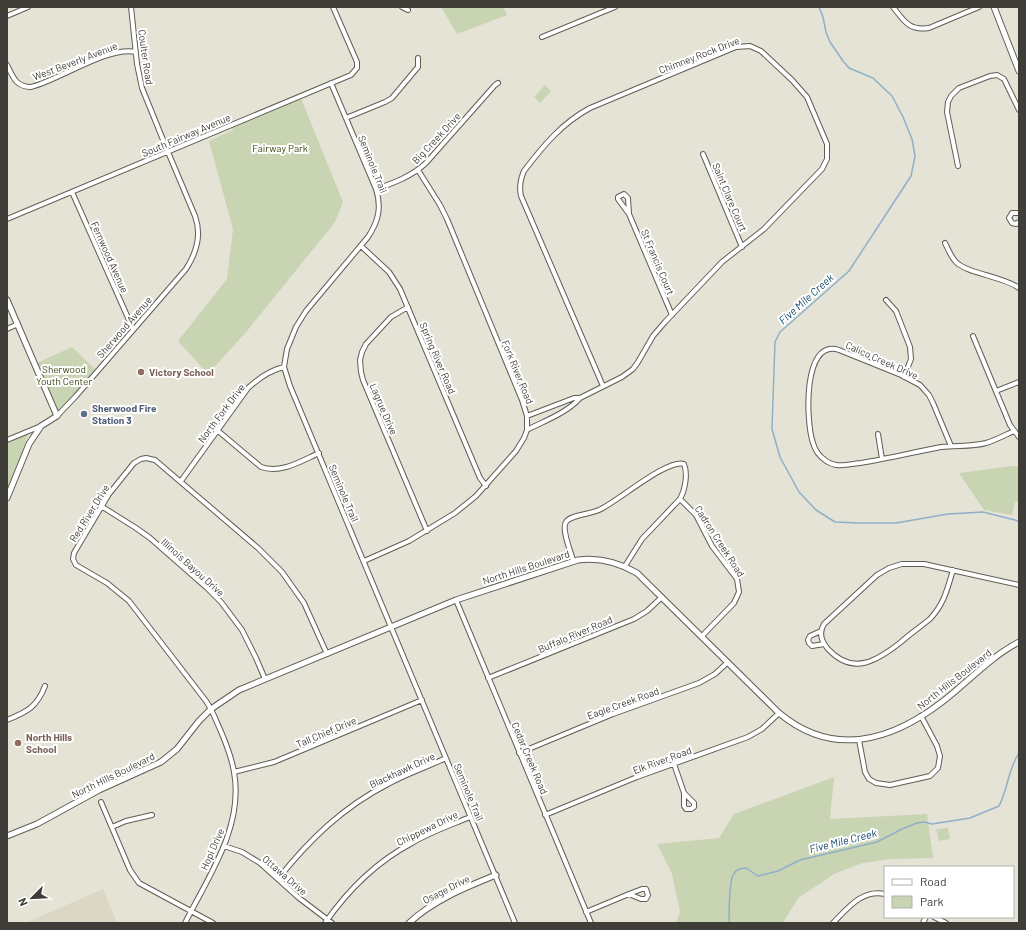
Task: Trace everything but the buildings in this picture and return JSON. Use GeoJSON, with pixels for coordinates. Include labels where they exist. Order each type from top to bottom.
{"type":"FeatureCollection","features":[{"type":"Feature","properties":{"kind":"street"},"geometry":{"type":"LineString","coordinates":[[7,16],[28,7]]}},
{"type":"Feature","properties":{"kind":"street","name":"Coulter Road"},"geometry":{"type":"LineString","coordinates":[[131,7],[142,88],[168,152]]}},
{"type":"Feature","properties":{"kind":"street","name":"South Fairway Avenue"},"geometry":{"type":"LineString","coordinates":[[7,219],[351,75],[355,72],[357,64],[333,7]]}},
{"type":"Feature","properties":{"kind":"street"},"geometry":{"type":"LineString","coordinates":[[402,7],[408,10]]}},
{"type":"Feature","properties":{"kind":"street"},"geometry":{"type":"LineString","coordinates":[[542,38],[614,7]]}},
{"type":"Feature","properties":{"kind":"street"},"geometry":{"type":"LineString","coordinates":[[893,7],[905,22],[913,28],[922,29],[929,28],[979,7]]}},
{"type":"Feature","properties":{"kind":"street"},"geometry":{"type":"LineString","coordinates":[[994,7],[1019,71]]}},
{"type":"Feature","properties":{"kind":"street","name":"Chimney Rock Drive"},"geometry":{"type":"LineString","coordinates":[[527,430],[561,413],[580,398],[622,377],[633,369],[653,336],[672,315],[722,262],[764,228],[819,173],[825,165],[828,153],[826,139],[806,97],[792,80],[761,51],[750,46],[736,47],[578,114],[558,131],[524,171],[520,183],[520,192],[603,386]]}},
{"type":"Feature","properties":{"kind":"street","name":"West Beverly Avenue"},"geometry":{"type":"LineString","coordinates":[[7,65],[14,80],[22,86],[31,87],[97,59],[124,51],[136,52]]}},
{"type":"Feature","properties":{"kind":"street"},"geometry":{"type":"LineString","coordinates":[[346,118],[392,98],[418,66],[418,58]]}},
{"type":"Feature","properties":{"kind":"street"},"geometry":{"type":"LineString","coordinates":[[958,166],[947,112],[948,102],[955,91],[990,76],[997,75],[1004,79],[1019,110]]}},
{"type":"Feature","properties":{"kind":"street","name":"Seminole Trail"},"geometry":{"type":"LineString","coordinates":[[331,83],[376,189],[379,204],[378,217],[372,231],[302,318],[291,337],[284,367],[290,386],[515,923]]}},
{"type":"Feature","properties":{"kind":"street","name":"Big Creek Drive"},"geometry":{"type":"LineString","coordinates":[[376,189],[393,183],[418,170],[433,156],[498,83]]}},
{"type":"Feature","properties":{"kind":"street","name":"Sherwood Avenue"},"geometry":{"type":"LineString","coordinates":[[7,498],[29,444],[40,426],[57,416],[76,396],[186,268],[194,255],[198,242],[196,216],[168,152]]}},
{"type":"Feature","properties":{"kind":"street","name":"Saint Clare Court"},"geometry":{"type":"LineString","coordinates":[[703,154],[742,247]]}},
{"type":"Feature","properties":{"kind":"street","name":"Fork River Road"},"geometry":{"type":"LineString","coordinates":[[364,561],[393,549],[427,531],[461,509],[486,486],[516,451],[527,430],[527,416],[516,384],[447,219],[418,170]]}},
{"type":"Feature","properties":{"kind":"street","name":"Fernwood Avenue"},"geometry":{"type":"LineString","coordinates":[[72,192],[133,329]]}},
{"type":"Feature","properties":{"kind":"street"},"geometry":{"type":"LineString","coordinates":[[1019,213],[1012,213],[1010,219],[1014,224],[1019,222]]}},
{"type":"Feature","properties":{"kind":"street","name":"St Francis Court"},"geometry":{"type":"LineString","coordinates":[[629,214],[672,315]]}},
{"type":"Feature","properties":{"kind":"street"},"geometry":{"type":"LineString","coordinates":[[945,243],[953,258],[959,265],[1011,283],[1019,288]]}},
{"type":"Feature","properties":{"kind":"street","name":"Spring River Road"},"geometry":{"type":"LineString","coordinates":[[360,246],[389,272],[400,289],[480,478],[486,486]]}},
{"type":"Feature","properties":{"kind":"street"},"geometry":{"type":"LineString","coordinates":[[7,300],[57,416]]}},
{"type":"Feature","properties":{"kind":"street"},"geometry":{"type":"LineString","coordinates":[[886,300],[896,311],[910,348],[911,358],[904,377]]}},
{"type":"Feature","properties":{"kind":"street","name":"Lagrue Drive"},"geometry":{"type":"LineString","coordinates":[[408,307],[391,317],[370,339],[362,352],[360,366],[363,380],[427,531]]}},
{"type":"Feature","properties":{"kind":"street"},"geometry":{"type":"LineString","coordinates":[[7,329],[18,324]]}},
{"type":"Feature","properties":{"kind":"street"},"geometry":{"type":"LineString","coordinates":[[973,336],[1014,431],[1019,437]]}},
{"type":"Feature","properties":{"kind":"street","name":"Calico Creek Drive"},"geometry":{"type":"LineString","coordinates":[[951,446],[929,395],[920,386],[904,377],[835,348],[826,350],[820,354],[813,370],[809,398],[810,428],[814,444],[820,455],[829,463],[839,465],[882,459],[951,446],[976,445],[1014,431]]}},
{"type":"Feature","properties":{"kind":"street","name":"North Fork Drive"},"geometry":{"type":"LineString","coordinates":[[181,481],[250,386],[269,372],[284,367]]}},
{"type":"Feature","properties":{"kind":"street"},"geometry":{"type":"LineString","coordinates":[[996,391],[1019,382]]}},
{"type":"Feature","properties":{"kind":"street","name":"Chimney Rock Drive"},"geometry":{"type":"LineString","coordinates":[[527,416],[574,398],[580,398]]}},
{"type":"Feature","properties":{"kind":"street"},"geometry":{"type":"LineString","coordinates":[[7,440],[40,426]]}},
{"type":"Feature","properties":{"kind":"street"},"geometry":{"type":"LineString","coordinates":[[217,430],[261,467],[269,469],[280,469],[319,453]]}},
{"type":"Feature","properties":{"kind":"street"},"geometry":{"type":"LineString","coordinates":[[878,434],[882,459]]}},
{"type":"Feature","properties":{"kind":"street","name":"Red River Drive"},"geometry":{"type":"LineString","coordinates":[[211,709],[129,601],[107,583],[80,568],[72,559],[74,553],[109,494],[134,463],[141,459],[146,458],[155,460],[258,548],[282,572],[304,603],[327,654]]}},
{"type":"Feature","properties":{"kind":"street"},"geometry":{"type":"LineString","coordinates":[[573,560],[564,531],[564,525],[567,520],[594,512],[612,504],[643,482],[668,467],[678,463],[685,465],[685,488],[680,499],[638,543],[625,566]]}},
{"type":"Feature","properties":{"kind":"street","name":"Cadron Creek Road"},"geometry":{"type":"LineString","coordinates":[[680,499],[696,515],[712,546],[735,575],[739,586],[734,603],[702,636]]}},
{"type":"Feature","properties":{"kind":"street","name":"Illinois Bayou Drive"},"geometry":{"type":"LineString","coordinates":[[101,506],[150,538],[221,602],[242,630],[265,679]]}},
{"type":"Feature","properties":{"kind":"street","name":"North Hills Boulevard"},"geometry":{"type":"LineString","coordinates":[[7,836],[37,824],[99,790],[161,762],[177,749],[199,721],[211,709],[239,690],[456,600],[573,560],[595,558],[608,560],[625,566],[642,576],[779,713],[799,727],[811,733],[838,740],[859,740],[890,732],[921,716],[940,703],[1001,653],[1019,642]]}},
{"type":"Feature","properties":{"kind":"street"},"geometry":{"type":"LineString","coordinates":[[953,570],[945,597],[937,611],[930,619],[880,657],[863,663],[848,663],[836,656],[824,644],[821,637],[821,631],[824,624],[877,575],[889,568],[902,564],[914,563],[953,570],[1019,585]]}},
{"type":"Feature","properties":{"kind":"street","name":"Buffalo River Road"},"geometry":{"type":"LineString","coordinates":[[488,678],[634,619],[647,611],[662,597]]}},
{"type":"Feature","properties":{"kind":"street","name":"Cedar Creek Road"},"geometry":{"type":"LineString","coordinates":[[456,600],[591,923]]}},
{"type":"Feature","properties":{"kind":"street"},"geometry":{"type":"LineString","coordinates":[[821,631],[810,636],[808,640],[812,646],[824,644]]}},
{"type":"Feature","properties":{"kind":"street","name":"Eagle Creek Road"},"geometry":{"type":"LineString","coordinates":[[519,752],[613,714],[699,683],[715,674],[728,662]]}},
{"type":"Feature","properties":{"kind":"street"},"geometry":{"type":"LineString","coordinates":[[7,720],[31,708],[41,697],[45,686]]}},
{"type":"Feature","properties":{"kind":"street","name":"Tall Chief Drive"},"geometry":{"type":"LineString","coordinates":[[234,772],[274,762],[422,700]]}},
{"type":"Feature","properties":{"kind":"street","name":"Hopi Drive"},"geometry":{"type":"LineString","coordinates":[[185,923],[224,846],[235,809],[236,789],[234,772],[229,752],[211,709]]}},
{"type":"Feature","properties":{"kind":"street","name":"Elk River Road"},"geometry":{"type":"LineString","coordinates":[[545,815],[637,777],[748,737],[762,729],[779,713]]}},
{"type":"Feature","properties":{"kind":"street"},"geometry":{"type":"LineString","coordinates":[[859,740],[865,772],[876,783],[890,785],[925,778],[934,773],[938,768],[940,756],[937,746],[921,716]]}},
{"type":"Feature","properties":{"kind":"street","name":"Blackhawk Drive"},"geometry":{"type":"LineString","coordinates":[[278,879],[309,842],[348,809],[388,784],[446,758]]}},
{"type":"Feature","properties":{"kind":"street"},"geometry":{"type":"LineString","coordinates":[[674,764],[684,793]]}},
{"type":"Feature","properties":{"kind":"street"},"geometry":{"type":"LineString","coordinates":[[101,802],[130,870],[139,883],[213,923]]}},
{"type":"Feature","properties":{"kind":"street"},"geometry":{"type":"LineString","coordinates":[[112,827],[126,821],[152,815]]}},
{"type":"Feature","properties":{"kind":"street","name":"Chippewa Drive"},"geometry":{"type":"LineString","coordinates":[[326,921],[355,885],[393,854],[420,838],[470,817]]}},
{"type":"Feature","properties":{"kind":"street","name":"Ottawa Drive"},"geometry":{"type":"LineString","coordinates":[[224,846],[251,857],[266,868],[298,898],[326,921],[332,923]]}},
{"type":"Feature","properties":{"kind":"street","name":"Osage Drive"},"geometry":{"type":"LineString","coordinates":[[409,923],[442,899],[496,876]]}},
{"type":"Feature","properties":{"kind":"street"},"geometry":{"type":"LineString","coordinates":[[833,923],[855,902],[864,896],[875,893],[884,894]]}},
{"type":"Feature","properties":{"kind":"street"},"geometry":{"type":"LineString","coordinates":[[586,912],[629,894]]}},
{"type":"Feature","properties":{"kind":"street"},"geometry":{"type":"LineString","coordinates":[[936,918],[946,923]]}},
{"type":"Feature","properties":{"kind":"shaded area"},"geometry":{"type":"Polygon","coordinates":[[[103,889],[117,923],[26,923],[37,918],[103,889]]]}},
{"type":"Feature","properties":{"kind":"green space"},"geometry":{"type":"Polygon","coordinates":[[[441,7],[503,7],[507,15],[457,34],[441,7]]]}},
{"type":"Feature","properties":{"kind":"green space"},"geometry":{"type":"Polygon","coordinates":[[[545,85],[551,91],[540,103],[534,97],[545,85]]]}},
{"type":"Feature","properties":{"kind":"green space","name":"Fairway Park"},"geometry":{"type":"Polygon","coordinates":[[[300,96],[343,202],[335,222],[247,331],[208,374],[178,341],[227,279],[233,229],[209,141],[233,130],[231,124],[300,96]]]}},
{"type":"Feature","properties":{"kind":"green space","name":"Sherwood Youth Center"},"geometry":{"type":"Polygon","coordinates":[[[72,347],[97,371],[57,416],[35,364],[72,347]]]}},
{"type":"Feature","properties":{"kind":"green space"},"geometry":{"type":"Polygon","coordinates":[[[28,434],[11,485],[7,484],[7,443],[28,434]]]}},
{"type":"Feature","properties":{"kind":"green space"},"geometry":{"type":"Polygon","coordinates":[[[1013,466],[1019,467],[1019,501],[1015,502],[1012,515],[984,510],[959,473],[1013,466]]]}},
{"type":"Feature","properties":{"kind":"green space"},"geometry":{"type":"Polygon","coordinates":[[[834,777],[830,819],[927,814],[933,858],[890,859],[863,863],[836,873],[798,898],[783,923],[676,923],[680,912],[672,874],[657,844],[719,838],[734,814],[834,777]]]}},
{"type":"Feature","properties":{"kind":"green space"},"geometry":{"type":"Polygon","coordinates":[[[948,828],[950,839],[939,841],[936,829],[948,828]]]}},
{"type":"Feature","properties":{"kind":"waterway","name":"Five Mile Creek"},"geometry":{"type":"LineString","coordinates":[[819,7],[830,42],[843,61],[849,68],[873,78],[892,96],[912,139],[915,156],[911,176],[849,271],[780,332],[775,342],[772,429],[780,457],[799,492],[816,510],[835,522],[896,523],[948,514],[983,512],[1019,522]]}},
{"type":"Feature","properties":{"kind":"waterway","name":"Five Mile Creek"},"geometry":{"type":"LineString","coordinates":[[729,923],[732,879],[734,873],[740,869],[746,868],[758,876],[778,871],[800,860],[877,842],[917,823],[924,822],[932,824],[970,818],[999,806],[1012,766],[1019,753]]}},
{"type":"Feature","properties":{"kind":"place","name":"Victory School"},"geometry":{"type":"Point","coordinates":[141,372]}},
{"type":"Feature","properties":{"kind":"place","name":"Sherwood Fire Station 3"},"geometry":{"type":"Point","coordinates":[84,414]}},
{"type":"Feature","properties":{"kind":"place","name":"North Hills School"},"geometry":{"type":"Point","coordinates":[18,743]}}]}
